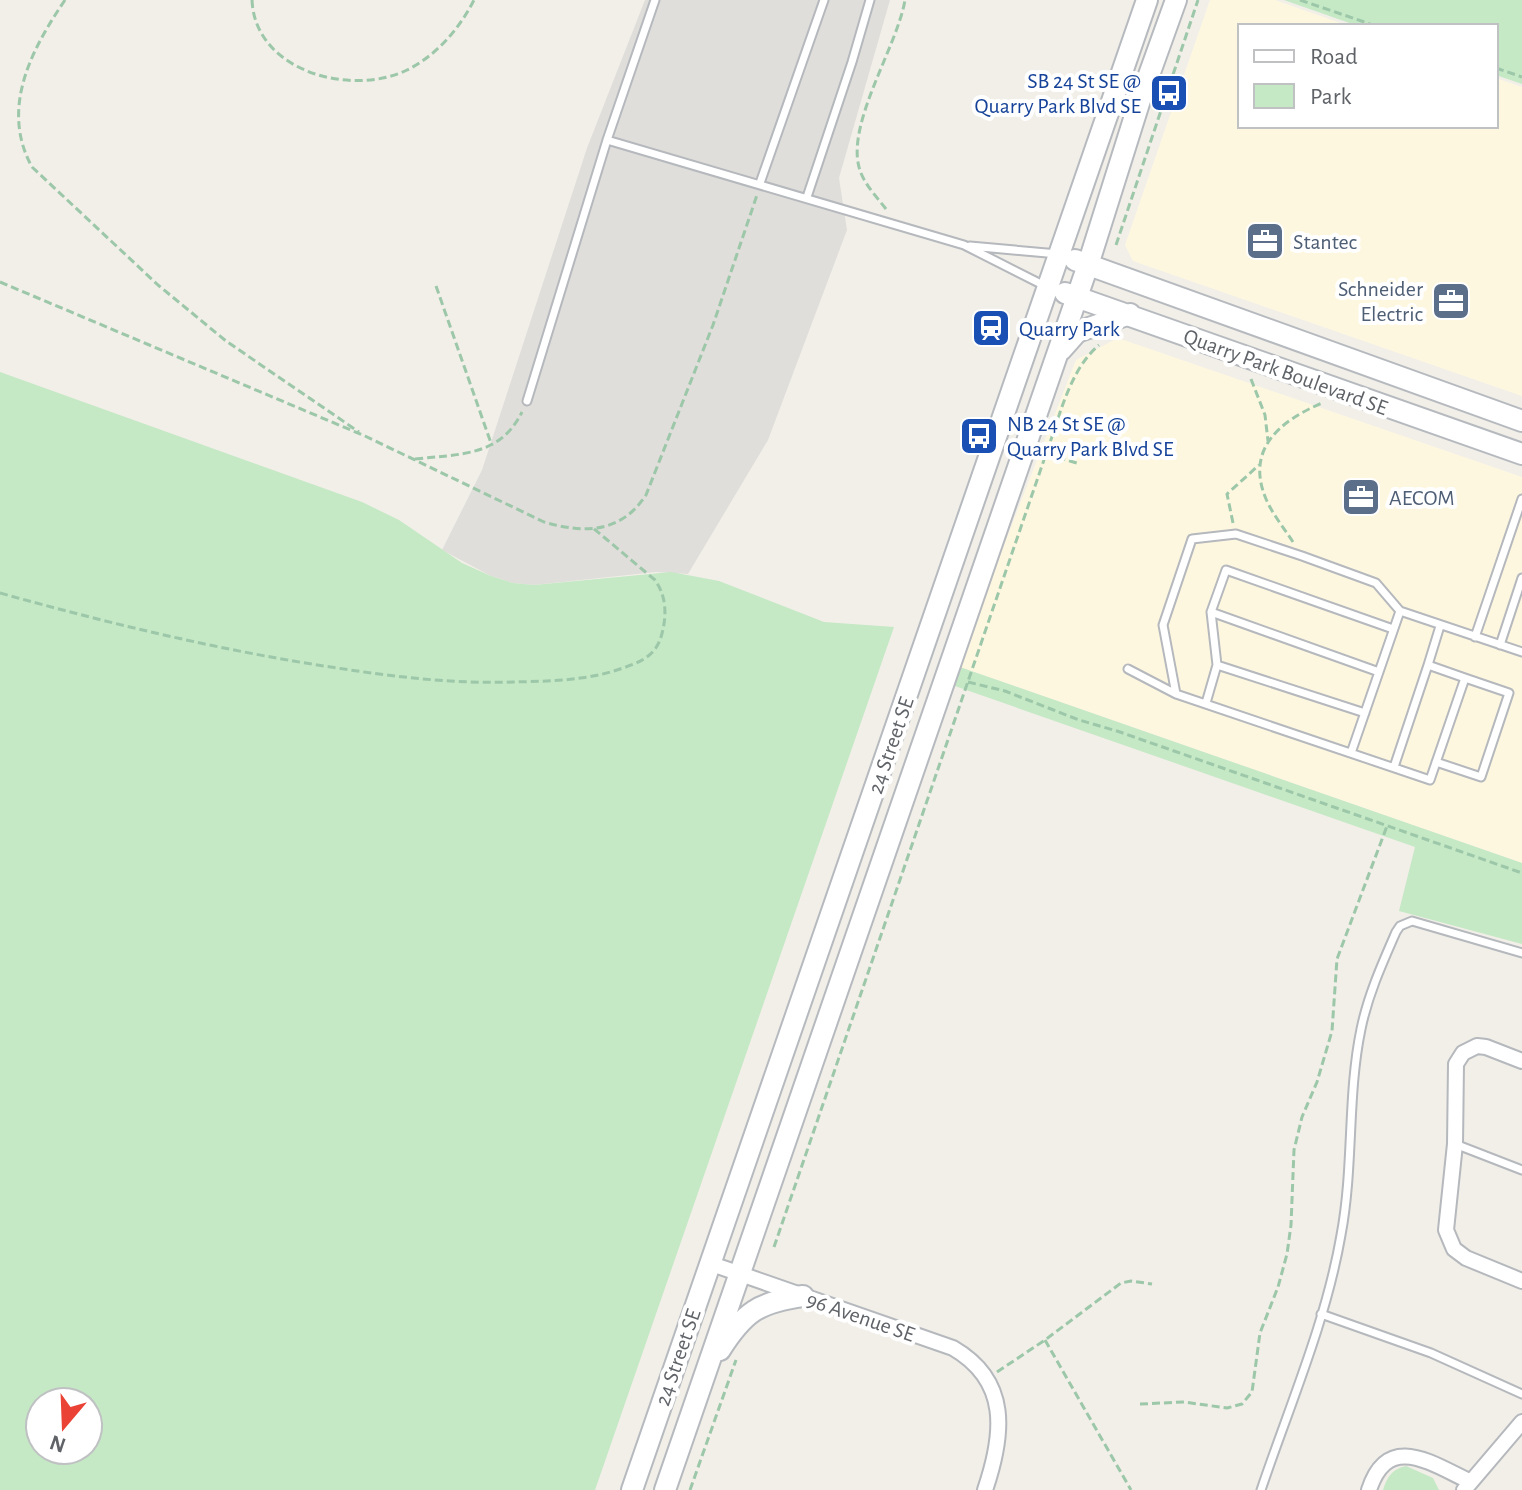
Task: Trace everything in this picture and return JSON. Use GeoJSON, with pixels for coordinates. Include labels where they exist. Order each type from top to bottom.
{"type":"FeatureCollection","features":[{"type":"Feature","properties":{"kind":"main road","name":"24 Street SE"},"geometry":{"type":"LineString","coordinates":[[632,1490],[1147,0]]}},
{"type":"Feature","properties":{"kind":"main road","name":"24 Street SE"},"geometry":{"type":"LineString","coordinates":[[665,1490],[1088,265],[1140,100],[1176,0]]}},
{"type":"Feature","properties":{"kind":"main road","name":"Quarry Park Boulevard SE"},"geometry":{"type":"LineString","coordinates":[[1060,255],[1522,421]]}},
{"type":"Feature","properties":{"kind":"main road","name":"Quarry Park Boulevard SE"},"geometry":{"type":"LineString","coordinates":[[1049,288],[1522,454]]}},
{"type":"Feature","properties":{"kind":"main road"},"geometry":{"type":"LineString","coordinates":[[1056,355],[1077,332],[1130,314]]}},
{"type":"Feature","properties":{"kind":"main road"},"geometry":{"type":"LineString","coordinates":[[704,1378],[743,1318],[755,1307],[773,1300],[803,1296]]}},
{"type":"Feature","properties":{"kind":"street"},"geometry":{"type":"LineString","coordinates":[[1522,1061],[1486,1047],[1469,1049],[1460,1057],[1455,1072],[1455,1144],[1446,1230],[1454,1249],[1466,1258],[1522,1281]]}},
{"type":"Feature","properties":{"kind":"street","name":"96 Avenue SE"},"geometry":{"type":"LineString","coordinates":[[709,1263],[953,1348],[970,1357],[995,1394],[999,1422],[985,1490]]}},
{"type":"Feature","properties":{"kind":"street"},"geometry":{"type":"LineString","coordinates":[[1369,1490],[1378,1468],[1392,1457],[1403,1455],[1414,1457],[1468,1486],[1522,1422]]}},
{"type":"Feature","properties":{"kind":"lane"},"geometry":{"type":"LineString","coordinates":[[527,401],[607,140],[655,0]]}},
{"type":"Feature","properties":{"kind":"lane"},"geometry":{"type":"LineString","coordinates":[[760,183],[824,0]]}},
{"type":"Feature","properties":{"kind":"lane"},"geometry":{"type":"LineString","coordinates":[[807,197],[870,0]]}},
{"type":"Feature","properties":{"kind":"lane"},"geometry":{"type":"LineString","coordinates":[[607,140],[964,245],[1049,288]]}},
{"type":"Feature","properties":{"kind":"lane"},"geometry":{"type":"LineString","coordinates":[[964,245],[1060,255]]}},
{"type":"Feature","properties":{"kind":"lane"},"geometry":{"type":"LineString","coordinates":[[1475,637],[1522,499]]}},
{"type":"Feature","properties":{"kind":"lane"},"geometry":{"type":"LineString","coordinates":[[1176,694],[1163,625],[1192,539],[1236,534],[1302,556],[1376,583],[1400,611],[1522,652]]}},
{"type":"Feature","properties":{"kind":"lane"},"geometry":{"type":"LineString","coordinates":[[1206,703],[1217,665],[1211,612],[1226,570],[1393,629]]}},
{"type":"Feature","properties":{"kind":"lane"},"geometry":{"type":"LineString","coordinates":[[1500,645],[1522,578]]}},
{"type":"Feature","properties":{"kind":"lane"},"geometry":{"type":"LineString","coordinates":[[1351,753],[1400,611]]}},
{"type":"Feature","properties":{"kind":"lane"},"geometry":{"type":"LineString","coordinates":[[1211,612],[1379,672]]}},
{"type":"Feature","properties":{"kind":"lane"},"geometry":{"type":"LineString","coordinates":[[1394,767],[1440,626]]}},
{"type":"Feature","properties":{"kind":"lane"},"geometry":{"type":"LineString","coordinates":[[1217,665],[1365,713]]}},
{"type":"Feature","properties":{"kind":"lane"},"geometry":{"type":"LineString","coordinates":[[1428,665],[1509,693],[1481,777],[1436,762]]}},
{"type":"Feature","properties":{"kind":"lane"},"geometry":{"type":"LineString","coordinates":[[1128,669],[1176,694],[1430,780],[1465,678]]}},
{"type":"Feature","properties":{"kind":"lane"},"geometry":{"type":"LineString","coordinates":[[1261,1490],[1321,1314],[1341,1238],[1351,1165],[1352,1099],[1360,1032],[1373,985],[1396,932],[1400,926],[1412,921],[1522,953]]}},
{"type":"Feature","properties":{"kind":"lane"},"geometry":{"type":"LineString","coordinates":[[1455,1144],[1522,1170]]}},
{"type":"Feature","properties":{"kind":"lane"},"geometry":{"type":"LineString","coordinates":[[1321,1314],[1431,1353],[1522,1394]]}},
{"type":"Feature","properties":{"kind":"path"},"geometry":{"type":"LineString","coordinates":[[65,0],[37,43],[18,89],[16,127],[21,146],[32,167],[158,285],[226,341],[365,436]]}},
{"type":"Feature","properties":{"kind":"path"},"geometry":{"type":"LineString","coordinates":[[252,0],[255,16],[266,37],[285,58],[307,72],[322,77],[355,81],[388,77],[424,60],[445,42],[474,0]]}},
{"type":"Feature","properties":{"kind":"path"},"geometry":{"type":"LineString","coordinates":[[898,225],[866,182],[858,163],[858,144],[872,96],[900,24],[905,0]]}},
{"type":"Feature","properties":{"kind":"path"},"geometry":{"type":"LineString","coordinates":[[1116,245],[1198,0]]}},
{"type":"Feature","properties":{"kind":"path"},"geometry":{"type":"LineString","coordinates":[[1300,0],[1370,24]]}},
{"type":"Feature","properties":{"kind":"path"},"geometry":{"type":"LineString","coordinates":[[1498,69],[1522,77]]}},
{"type":"Feature","properties":{"kind":"path"},"geometry":{"type":"LineString","coordinates":[[0,282],[365,436],[544,522],[561,527],[593,528],[619,523],[636,510],[646,495],[713,325],[760,183]]}},
{"type":"Feature","properties":{"kind":"path"},"geometry":{"type":"LineString","coordinates":[[436,286],[492,446]]}},
{"type":"Feature","properties":{"kind":"path"},"geometry":{"type":"LineString","coordinates":[[774,1247],[1046,454],[1075,378],[1084,360],[1099,345]]}},
{"type":"Feature","properties":{"kind":"path"},"geometry":{"type":"LineString","coordinates":[[1251,379],[1265,415],[1268,441]]}},
{"type":"Feature","properties":{"kind":"path"},"geometry":{"type":"LineString","coordinates":[[415,459],[478,451],[492,446],[503,439],[516,423],[527,401]]}},
{"type":"Feature","properties":{"kind":"path"},"geometry":{"type":"LineString","coordinates":[[1236,534],[1227,494],[1259,465],[1268,441],[1284,423],[1322,403]]}},
{"type":"Feature","properties":{"kind":"path"},"geometry":{"type":"LineString","coordinates":[[1046,454],[1080,464]]}},
{"type":"Feature","properties":{"kind":"path"},"geometry":{"type":"LineString","coordinates":[[1259,465],[1267,501],[1302,556]]}},
{"type":"Feature","properties":{"kind":"path"},"geometry":{"type":"LineString","coordinates":[[0,593],[120,626],[274,659],[384,675],[469,683],[567,681],[601,676],[638,663],[654,652],[662,634],[665,601],[662,590],[655,580],[593,528]]}},
{"type":"Feature","properties":{"kind":"path"},"geometry":{"type":"LineString","coordinates":[[968,682],[1005,691],[1079,720],[1522,873]]}},
{"type":"Feature","properties":{"kind":"path"},"geometry":{"type":"LineString","coordinates":[[1140,1404],[1184,1402],[1227,1408],[1242,1404],[1252,1392],[1260,1333],[1287,1254],[1294,1150],[1302,1117],[1317,1082],[1332,1031],[1337,959],[1387,826]]}},
{"type":"Feature","properties":{"kind":"path"},"geometry":{"type":"LineString","coordinates":[[987,1378],[1045,1340],[1121,1283],[1152,1284]]}},
{"type":"Feature","properties":{"kind":"path"},"geometry":{"type":"LineString","coordinates":[[1045,1340],[1131,1490]]}},
{"type":"Feature","properties":{"kind":"path"},"geometry":{"type":"LineString","coordinates":[[690,1490],[738,1355]]}},
{"type":"Feature","properties":{"kind":"shaded area"},"geometry":{"type":"Polygon","coordinates":[[[645,0],[890,0],[839,178],[847,230],[768,440],[688,574],[656,572],[534,585],[513,583],[491,576],[442,550],[482,470],[587,148],[645,0]]]}},
{"type":"Feature","properties":{"kind":"shaded area"},"geometry":{"type":"Polygon","coordinates":[[[1210,0],[1275,0],[1343,24],[1238,24],[1238,128],[1498,128],[1498,79],[1522,87],[1522,396],[1133,261],[1125,245],[1210,0]]]}},
{"type":"Feature","properties":{"kind":"shaded area"},"geometry":{"type":"Polygon","coordinates":[[[1118,338],[1522,477],[1522,863],[957,666],[1076,360],[1118,338]]]}},
{"type":"Feature","properties":{"kind":"green space"},"geometry":{"type":"Polygon","coordinates":[[[1284,0],[1522,0],[1522,84],[1498,76],[1498,24],[1352,24],[1284,0]]]}},
{"type":"Feature","properties":{"kind":"green space"},"geometry":{"type":"Polygon","coordinates":[[[0,372],[362,502],[399,520],[462,563],[513,583],[534,585],[671,572],[719,581],[824,622],[894,627],[595,1490],[0,1490],[0,372]]]}},
{"type":"Feature","properties":{"kind":"green space"},"geometry":{"type":"Polygon","coordinates":[[[957,666],[1522,863],[1522,944],[1399,911],[1415,847],[952,685],[957,666]]]}},
{"type":"Feature","properties":{"kind":"green space"},"geometry":{"type":"Polygon","coordinates":[[[1406,1466],[1433,1478],[1439,1490],[1383,1490],[1391,1474],[1406,1466]]]}},
{"type":"Feature","properties":{"kind":"place","name":"SB 24 St SE @ Quarry Park Blvd SE"},"geometry":{"type":"Point","coordinates":[1169,93]}},
{"type":"Feature","properties":{"kind":"place","name":"Stantec"},"geometry":{"type":"Point","coordinates":[1265,241]}},
{"type":"Feature","properties":{"kind":"place","name":"Schneider Electric"},"geometry":{"type":"Point","coordinates":[1451,301]}},
{"type":"Feature","properties":{"kind":"place","name":"Quarry Park"},"geometry":{"type":"Point","coordinates":[991,328]}},
{"type":"Feature","properties":{"kind":"place","name":"NB 24 St SE @ Quarry Park Blvd SE"},"geometry":{"type":"Point","coordinates":[979,436]}},
{"type":"Feature","properties":{"kind":"place","name":"AECOM"},"geometry":{"type":"Point","coordinates":[1361,497]}}]}
